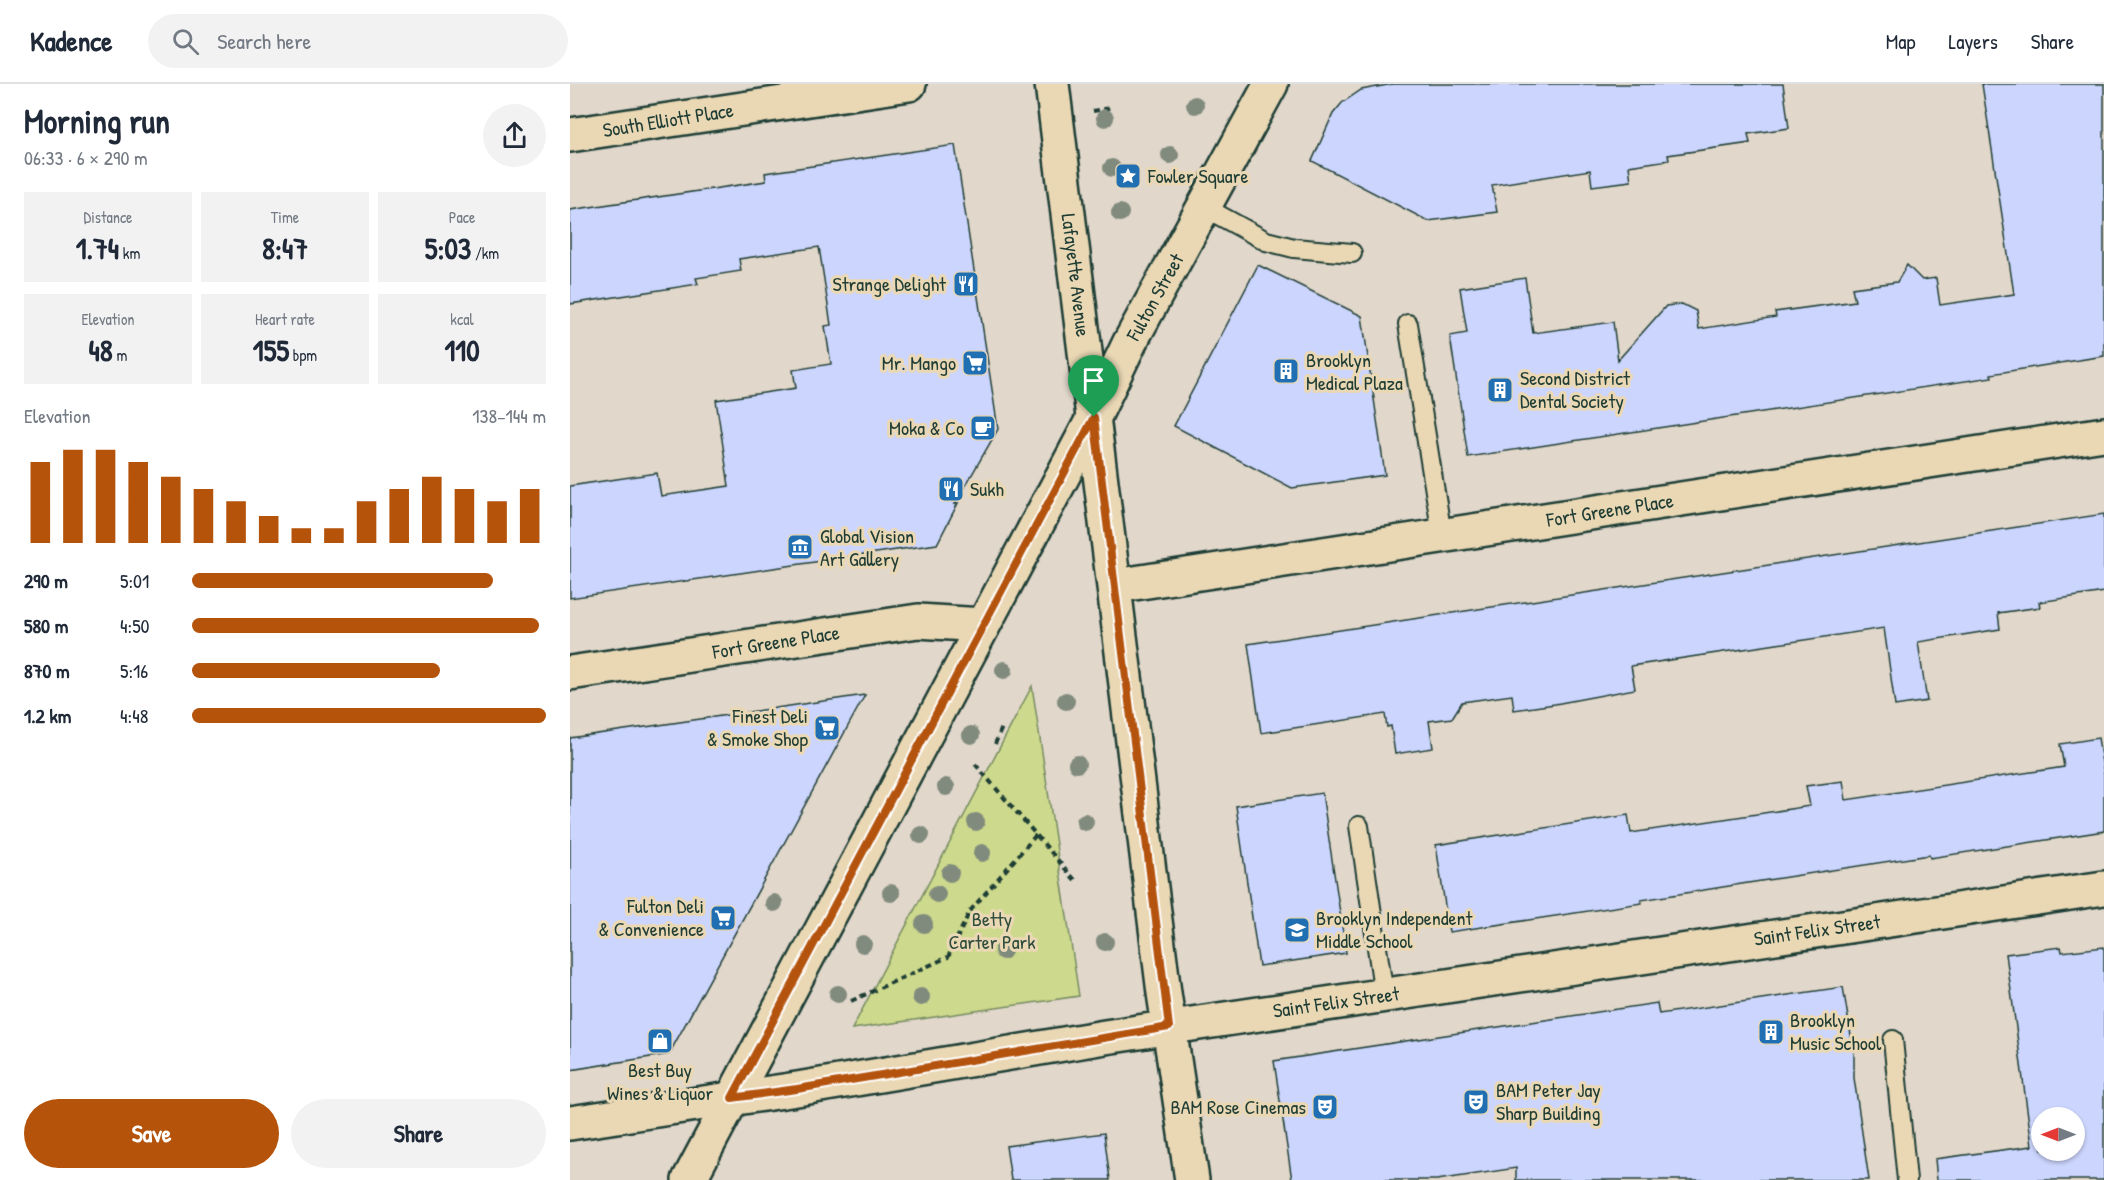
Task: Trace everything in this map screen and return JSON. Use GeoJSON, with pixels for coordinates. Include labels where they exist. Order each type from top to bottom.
{"type":"FeatureCollection","features":[{"type":"Feature","properties":{"kind":"street","name":"South Elliott Place"},"geometry":{"type":"LineString","coordinates":[[570,135],[909,84]]}},
{"type":"Feature","properties":{"kind":"street","name":"Lafayette Avenue"},"geometry":{"type":"LineString","coordinates":[[1052,84],[1169,1027],[1192,1180]]}},
{"type":"Feature","properties":{"kind":"street","name":"Fulton Street"},"geometry":{"type":"LineString","coordinates":[[689,1180],[1094,417],[1130,342],[1270,84]]}},
{"type":"Feature","properties":{"kind":"street","name":"Fort Greene Place"},"geometry":{"type":"LineString","coordinates":[[1115,586],[2104,434]]}},
{"type":"Feature","properties":{"kind":"street","name":"Fort Greene Place"},"geometry":{"type":"LineString","coordinates":[[570,673],[918,621],[983,625]]}},
{"type":"Feature","properties":{"kind":"street","name":"Saint Felix Street"},"geometry":{"type":"LineString","coordinates":[[570,1124],[1169,1027],[2104,888]]}},
{"type":"Feature","properties":{"kind":"lane"},"geometry":{"type":"LineString","coordinates":[[1204,207],[1266,241],[1294,248],[1352,253]]}},
{"type":"Feature","properties":{"kind":"lane"},"geometry":{"type":"LineString","coordinates":[[1408,324],[1442,535]]}},
{"type":"Feature","properties":{"kind":"lane"},"geometry":{"type":"LineString","coordinates":[[1359,826],[1384,995]]}},
{"type":"Feature","properties":{"kind":"lane"},"geometry":{"type":"LineString","coordinates":[[1893,1040],[1907,1180]]}},
{"type":"Feature","properties":{"kind":"path"},"geometry":{"type":"LineString","coordinates":[[995,744],[1003,725]]}},
{"type":"Feature","properties":{"kind":"path"},"geometry":{"type":"LineString","coordinates":[[975,764],[1075,879]]}},
{"type":"Feature","properties":{"kind":"path"},"geometry":{"type":"LineString","coordinates":[[851,1002],[948,957],[970,911],[1036,835]]}},
{"type":"Feature","properties":{"kind":"green space","name":"Betty Carter Park"},"geometry":{"type":"Polygon","coordinates":[[[1032,686],[1079,996],[852,1029],[1032,686]]]}},
{"type":"Feature","properties":{"kind":"building"},"geometry":{"type":"Polygon","coordinates":[[[1393,84],[1783,84],[1789,128],[1748,134],[1750,143],[1668,155],[1669,160],[1629,166],[1631,181],[1592,186],[1590,170],[1492,185],[1497,212],[1428,221],[1312,161],[1333,114],[1342,103],[1361,90],[1393,84]]]}},
{"type":"Feature","properties":{"kind":"building"},"geometry":{"type":"Polygon","coordinates":[[[1982,84],[2104,84],[2104,356],[1991,374],[1992,377],[1468,457],[1450,336],[1467,333],[1460,288],[1525,278],[1533,333],[1613,322],[1618,360],[1666,306],[1682,304],[1696,311],[1699,329],[1776,317],[1775,312],[1855,301],[1852,288],[1897,282],[1907,265],[1922,280],[1936,278],[1940,305],[2014,294],[1982,84]]]}},
{"type":"Feature","properties":{"kind":"building"},"geometry":{"type":"Polygon","coordinates":[[[955,145],[998,429],[955,504],[958,503],[937,544],[570,598],[570,486],[657,473],[661,496],[729,486],[716,400],[796,388],[793,370],[831,364],[825,326],[831,325],[819,247],[739,259],[741,271],[696,278],[698,284],[570,304],[570,210],[766,181],[765,173],[955,145]]]}},
{"type":"Feature","properties":{"kind":"building","name":"Brooklyn Medical Plaza"},"geometry":{"type":"Polygon","coordinates":[[[1258,265],[1362,316],[1385,475],[1292,488],[1174,426],[1258,265]]]}},
{"type":"Feature","properties":{"kind":"building"},"geometry":{"type":"Polygon","coordinates":[[[2104,514],[2104,592],[2039,602],[2040,607],[1998,613],[2000,629],[1918,642],[1927,701],[1895,706],[1884,628],[1631,666],[1635,689],[1555,704],[1514,710],[1512,695],[1462,702],[1452,718],[1429,721],[1433,748],[1395,754],[1391,726],[1387,727],[1385,714],[1261,733],[1248,644],[2104,514]]]}},
{"type":"Feature","properties":{"kind":"building"},"geometry":{"type":"Polygon","coordinates":[[[865,695],[669,1054],[570,1070],[570,738],[865,695]]]}},
{"type":"Feature","properties":{"kind":"building"},"geometry":{"type":"Polygon","coordinates":[[[2098,738],[2104,775],[2104,831],[1930,858],[1929,855],[1641,900],[1642,903],[1449,932],[1436,845],[1628,815],[1631,833],[1810,806],[1806,786],[1843,781],[1846,800],[2064,767],[2060,744],[2098,738]]]}},
{"type":"Feature","properties":{"kind":"building"},"geometry":{"type":"Polygon","coordinates":[[[1322,793],[1346,953],[1259,966],[1236,806],[1322,793]]]}},
{"type":"Feature","properties":{"kind":"building"},"geometry":{"type":"Polygon","coordinates":[[[2061,947],[2062,952],[2104,947],[2104,1180],[1937,1180],[1935,1159],[2031,1146],[2031,1161],[2085,1161],[2085,1107],[2031,1107],[2031,1139],[2006,954],[2061,947]]]}},
{"type":"Feature","properties":{"kind":"building"},"geometry":{"type":"Polygon","coordinates":[[[1843,987],[1854,1054],[1854,1078],[1869,1180],[1516,1180],[1516,1168],[1437,1180],[1292,1180],[1274,1061],[1657,1003],[1659,1014],[1843,987]]]}},
{"type":"Feature","properties":{"kind":"building"},"geometry":{"type":"Polygon","coordinates":[[[1104,1133],[1110,1180],[1011,1180],[1006,1146],[1104,1133]]]}},
{"type":"Feature","properties":{"kind":"place","name":"Fowler Square"},"geometry":{"type":"Point","coordinates":[1128,176]}},
{"type":"Feature","properties":{"kind":"place","name":"Strange Delight"},"geometry":{"type":"Point","coordinates":[966,284]}},
{"type":"Feature","properties":{"kind":"place","name":"Mr. Mango"},"geometry":{"type":"Point","coordinates":[975,363]}},
{"type":"Feature","properties":{"kind":"place","name":"Brooklyn Medical Plaza"},"geometry":{"type":"Point","coordinates":[1286,371]}},
{"type":"Feature","properties":{"kind":"place","name":"Second District Dental Society"},"geometry":{"type":"Point","coordinates":[1500,390]}},
{"type":"Feature","properties":{"kind":"place","name":"Moka & Co"},"geometry":{"type":"Point","coordinates":[983,428]}},
{"type":"Feature","properties":{"kind":"place","name":"Sukh"},"geometry":{"type":"Point","coordinates":[951,489]}},
{"type":"Feature","properties":{"kind":"place","name":"Global Vision Art Gallery"},"geometry":{"type":"Point","coordinates":[800,547]}},
{"type":"Feature","properties":{"kind":"place","name":"Finest Deli & Smoke Shop"},"geometry":{"type":"Point","coordinates":[827,728]}},
{"type":"Feature","properties":{"kind":"place","name":"Fulton Deli & Convenience"},"geometry":{"type":"Point","coordinates":[723,918]}},
{"type":"Feature","properties":{"kind":"place","name":"Brooklyn Independent Middle School"},"geometry":{"type":"Point","coordinates":[1297,930]}},
{"type":"Feature","properties":{"kind":"place","name":"Brooklyn Music School"},"geometry":{"type":"Point","coordinates":[1771,1032]}},
{"type":"Feature","properties":{"kind":"place","name":"Best Buy Wines & Liquor"},"geometry":{"type":"Point","coordinates":[660,1041]}},
{"type":"Feature","properties":{"kind":"place","name":"BAM Peter Jay Sharp Building"},"geometry":{"type":"Point","coordinates":[1476,1102]}},
{"type":"Feature","properties":{"kind":"place","name":"BAM Rose Cinemas"},"geometry":{"type":"Point","coordinates":[1325,1107]}},
{"type":"Feature","properties":{"kind":"route"},"geometry":{"type":"LineString","coordinates":[[1094,417],[1169,1027],[732,1098],[1005,582],[1094,417]]}}]}
